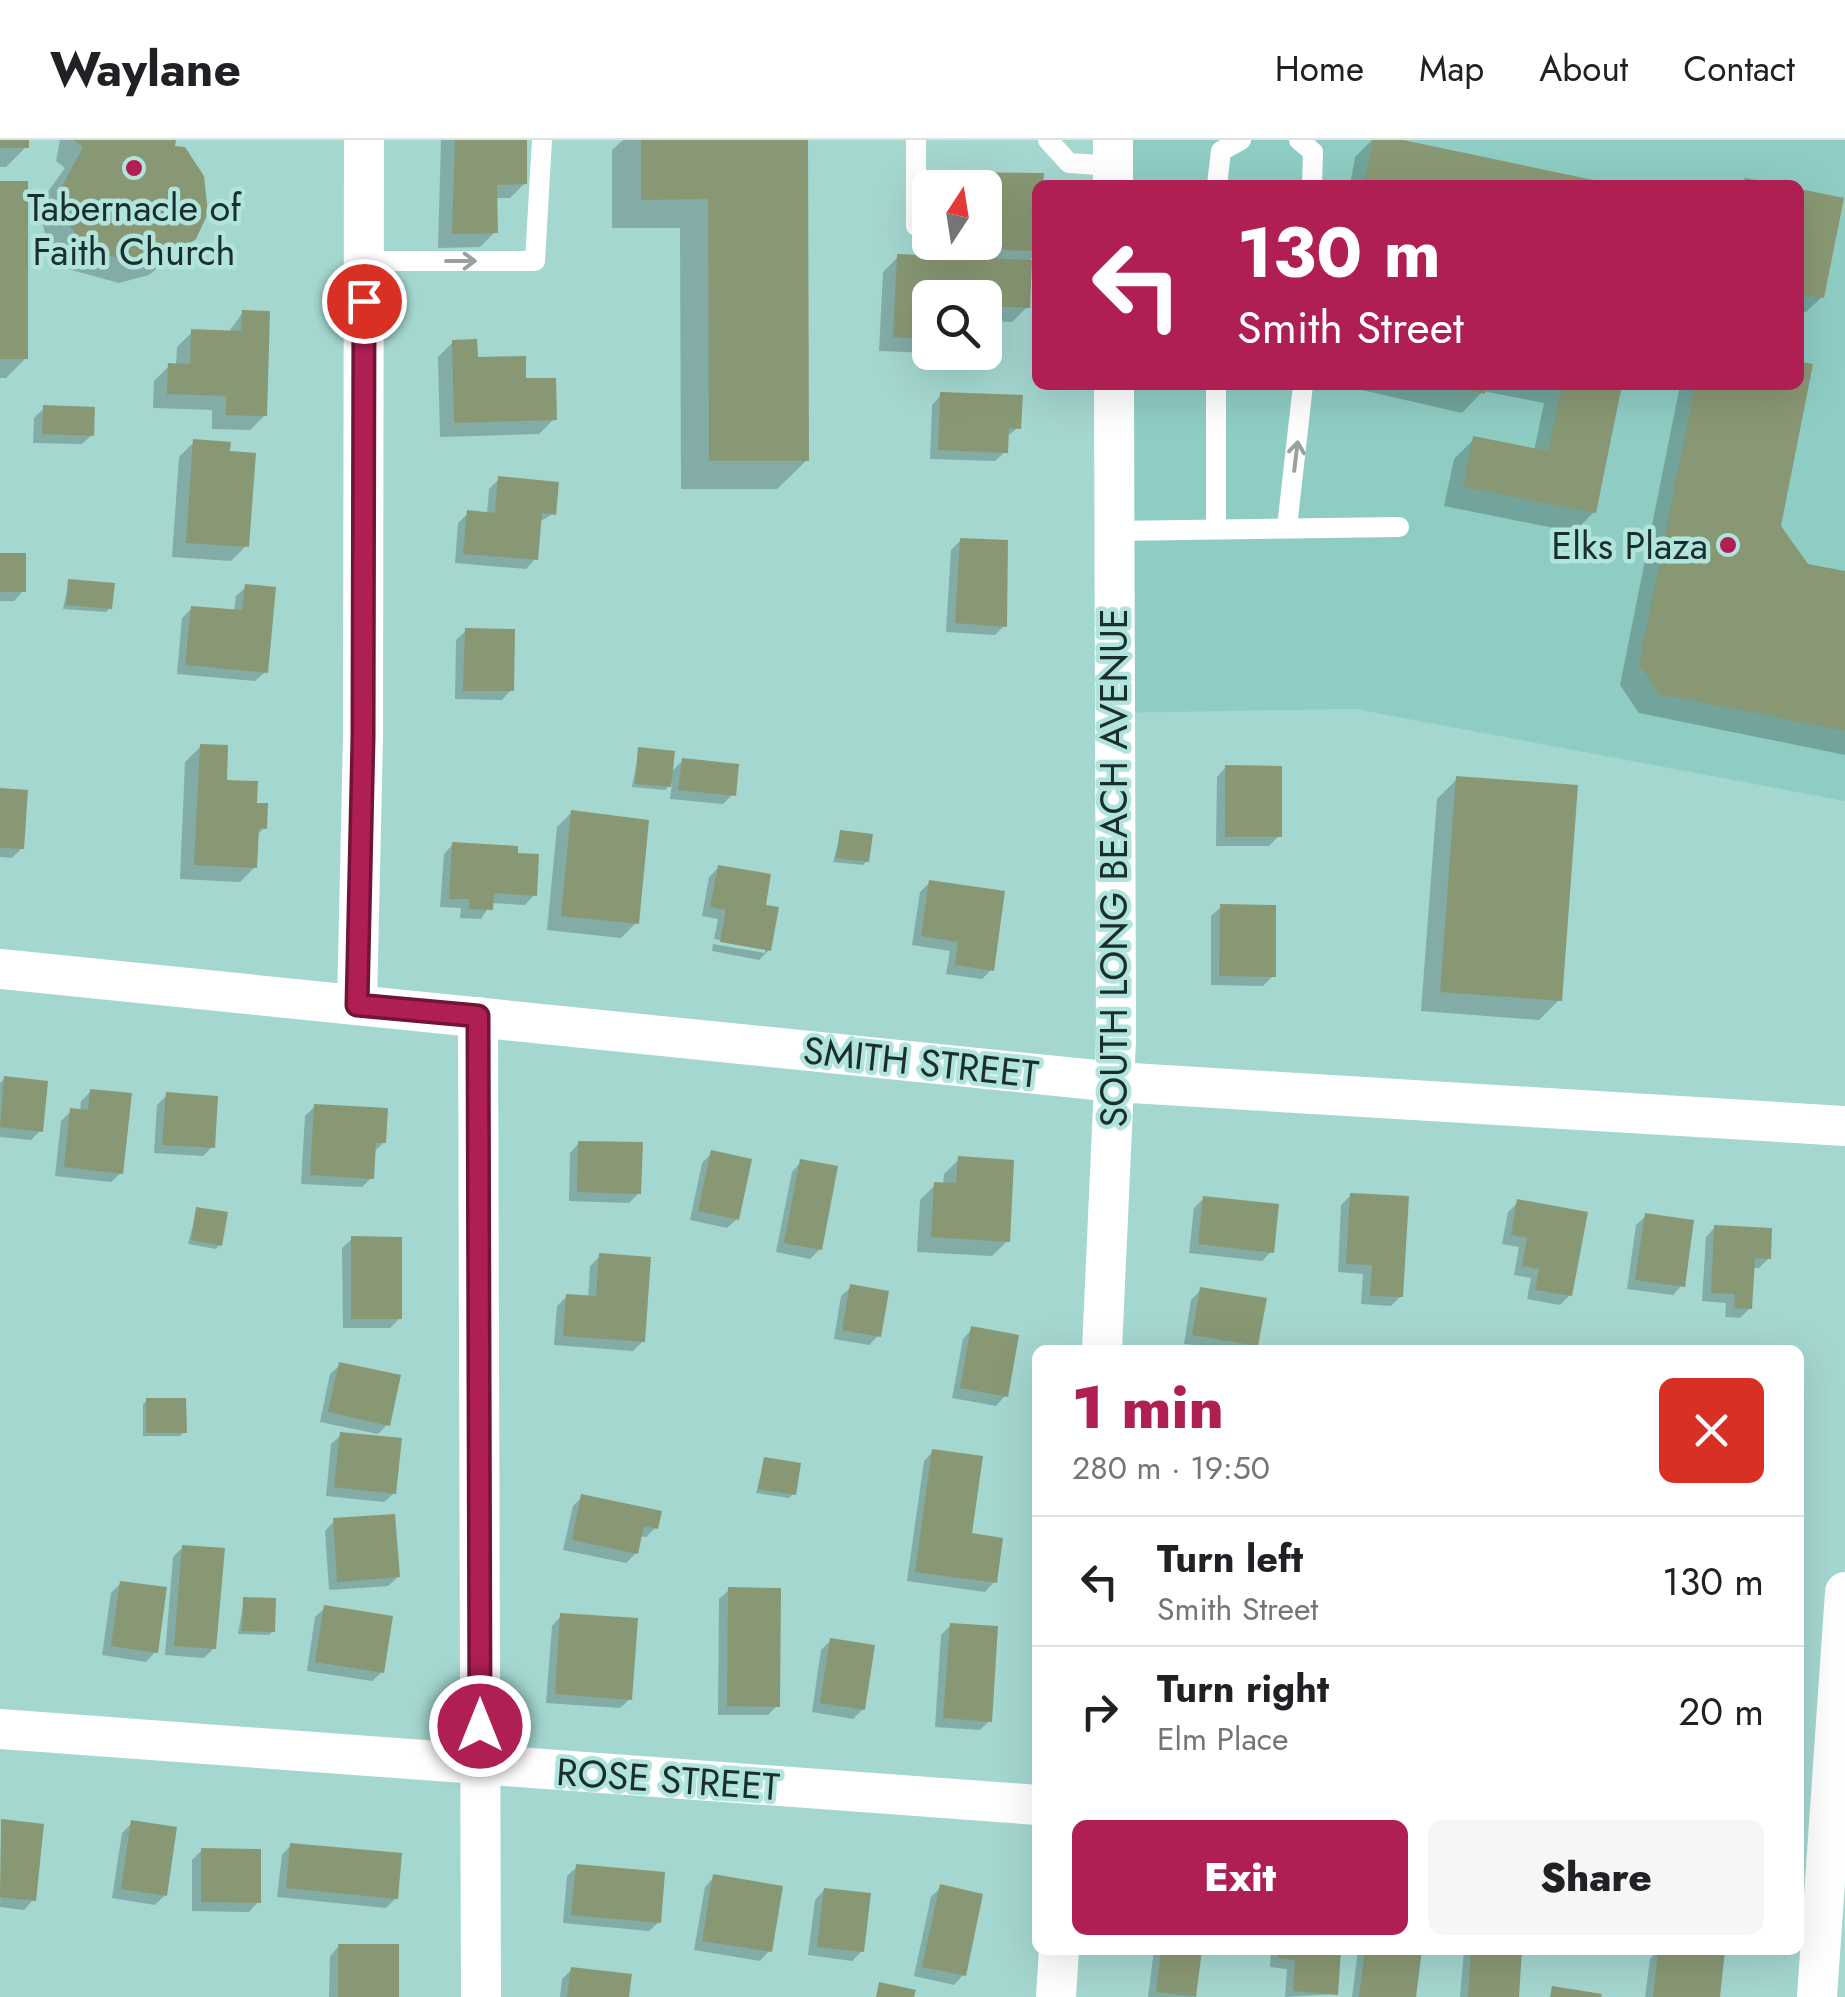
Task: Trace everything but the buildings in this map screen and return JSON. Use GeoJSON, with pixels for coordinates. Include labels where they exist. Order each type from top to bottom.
{"type":"FeatureCollection","features":[{"type":"Feature","properties":{"kind":"street"},"geometry":{"type":"LineString","coordinates":[[357,1005],[363,738],[364,140]]}},
{"type":"Feature","properties":{"kind":"street","name":"SOUTH LONG BEACH AVENUE"},"geometry":{"type":"LineString","coordinates":[[1102,1345],[1115,1082],[1114,390]]}},
{"type":"Feature","properties":{"kind":"street","name":"SMITH STREET"},"geometry":{"type":"LineString","coordinates":[[0,970],[1115,1082],[1845,1126]]}},
{"type":"Feature","properties":{"kind":"street"},"geometry":{"type":"LineString","coordinates":[[478,1016],[480,1997]]}},
{"type":"Feature","properties":{"kind":"street"},"geometry":{"type":"LineString","coordinates":[[1818,1997],[1824,1859],[1845,1592]]}},
{"type":"Feature","properties":{"kind":"street","name":"ROSE STREET"},"geometry":{"type":"LineString","coordinates":[[0,1729],[1032,1805]]}},
{"type":"Feature","properties":{"kind":"street"},"geometry":{"type":"LineString","coordinates":[[1056,1997],[1059,1955]]}},
{"type":"Feature","properties":{"kind":"lane"},"geometry":{"type":"LineString","coordinates":[[364,261],[535,261],[542,140]]}},
{"type":"Feature","properties":{"kind":"lane"},"geometry":{"type":"LineString","coordinates":[[916,140],[916,170]]}},
{"type":"Feature","properties":{"kind":"lane"},"geometry":{"type":"LineString","coordinates":[[1048,140],[1069,162],[1113,164]]}},
{"type":"Feature","properties":{"kind":"lane"},"geometry":{"type":"LineString","coordinates":[[1218,180],[1221,151],[1241,140]]}},
{"type":"Feature","properties":{"kind":"lane"},"geometry":{"type":"LineString","coordinates":[[1299,140],[1313,152],[1312,180]]}},
{"type":"Feature","properties":{"kind":"lane"},"geometry":{"type":"LineString","coordinates":[[1216,390],[1216,528]]}},
{"type":"Feature","properties":{"kind":"lane"},"geometry":{"type":"LineString","coordinates":[[1287,527],[1302,390]]}},
{"type":"Feature","properties":{"kind":"lane"},"geometry":{"type":"LineString","coordinates":[[1114,531],[1398,526]]}},
{"type":"Feature","properties":{"kind":"shaded area"},"geometry":{"type":"Polygon","coordinates":[[[1103,140],[1845,140],[1845,801],[1355,709],[1106,713],[1105,390],[1804,390],[1804,180],[1103,180],[1103,140]]]}},
{"type":"Feature","properties":{"kind":"place","name":"Tabernacle of Faith Church"},"geometry":{"type":"Point","coordinates":[134,168]}},
{"type":"Feature","properties":{"kind":"place","name":"Elks Plaza"},"geometry":{"type":"Point","coordinates":[1728,545]}},
{"type":"Feature","properties":{"kind":"route"},"geometry":{"type":"LineString","coordinates":[[364,301],[363,738],[357,1005],[478,1016],[480,1726]]}}]}
